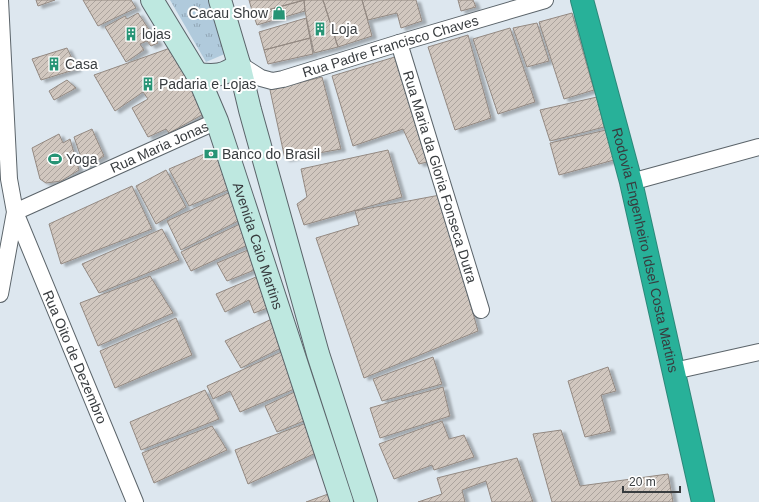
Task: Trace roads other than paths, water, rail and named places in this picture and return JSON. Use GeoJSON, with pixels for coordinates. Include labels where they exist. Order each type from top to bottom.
{"type":"FeatureCollection","features":[{"type":"Feature","properties":{"kind":"highway","name":"Rodovia Engenheiro Idsel Costa Martins"},"geometry":{"type":"LineString","coordinates":[[582,0],[631,182],[703,502]]}},
{"type":"Feature","properties":{"kind":"main road","name":"Avenida Caio Martins"},"geometry":{"type":"LineString","coordinates":[[152,0],[196,74],[217,122],[342,502]]}},
{"type":"Feature","properties":{"kind":"main road","name":"Avenida Caio Martins"},"geometry":{"type":"LineString","coordinates":[[220,0],[239,64],[250,110],[318,354],[366,502]]}},
{"type":"Feature","properties":{"kind":"main road"},"geometry":{"type":"LineString","coordinates":[[196,74],[220,74],[231,70],[239,64]]}},
{"type":"Feature","properties":{"kind":"street"},"geometry":{"type":"LineString","coordinates":[[0,0],[5,180],[15,212],[0,294]]}},
{"type":"Feature","properties":{"kind":"street","name":"Rua Padre Francisco Chaves"},"geometry":{"type":"LineString","coordinates":[[239,64],[261,78],[272,81],[283,80],[399,43],[545,0]]}},
{"type":"Feature","properties":{"kind":"street","name":"Rua Maria da Gloria Fonseca Dutra"},"geometry":{"type":"LineString","coordinates":[[399,43],[481,310]]}},
{"type":"Feature","properties":{"kind":"street","name":"Rua Maria Jonas"},"geometry":{"type":"LineString","coordinates":[[15,212],[217,122]]}},
{"type":"Feature","properties":{"kind":"street"},"geometry":{"type":"LineString","coordinates":[[631,182],[759,147]]}},
{"type":"Feature","properties":{"kind":"street","name":"Rua Oito de Dezembro"},"geometry":{"type":"LineString","coordinates":[[15,212],[135,502]]}},
{"type":"Feature","properties":{"kind":"street"},"geometry":{"type":"LineString","coordinates":[[674,371],[759,352]]}},
{"type":"Feature","properties":{"kind":"place","name":"Cacau Show"},"geometry":{"type":"Point","coordinates":[279,13]}},
{"type":"Feature","properties":{"kind":"place","name":"Loja"},"geometry":{"type":"Point","coordinates":[320,29]}},
{"type":"Feature","properties":{"kind":"place","name":"lojas"},"geometry":{"type":"Point","coordinates":[131,34]}},
{"type":"Feature","properties":{"kind":"place","name":"Casa"},"geometry":{"type":"Point","coordinates":[54,64]}},
{"type":"Feature","properties":{"kind":"place","name":"Padaria e Lojas"},"geometry":{"type":"Point","coordinates":[148,84]}},
{"type":"Feature","properties":{"kind":"place","name":"Banco do Brasil"},"geometry":{"type":"Point","coordinates":[211,154]}},
{"type":"Feature","properties":{"kind":"place","name":"Yoga"},"geometry":{"type":"Point","coordinates":[55,159]}}]}
